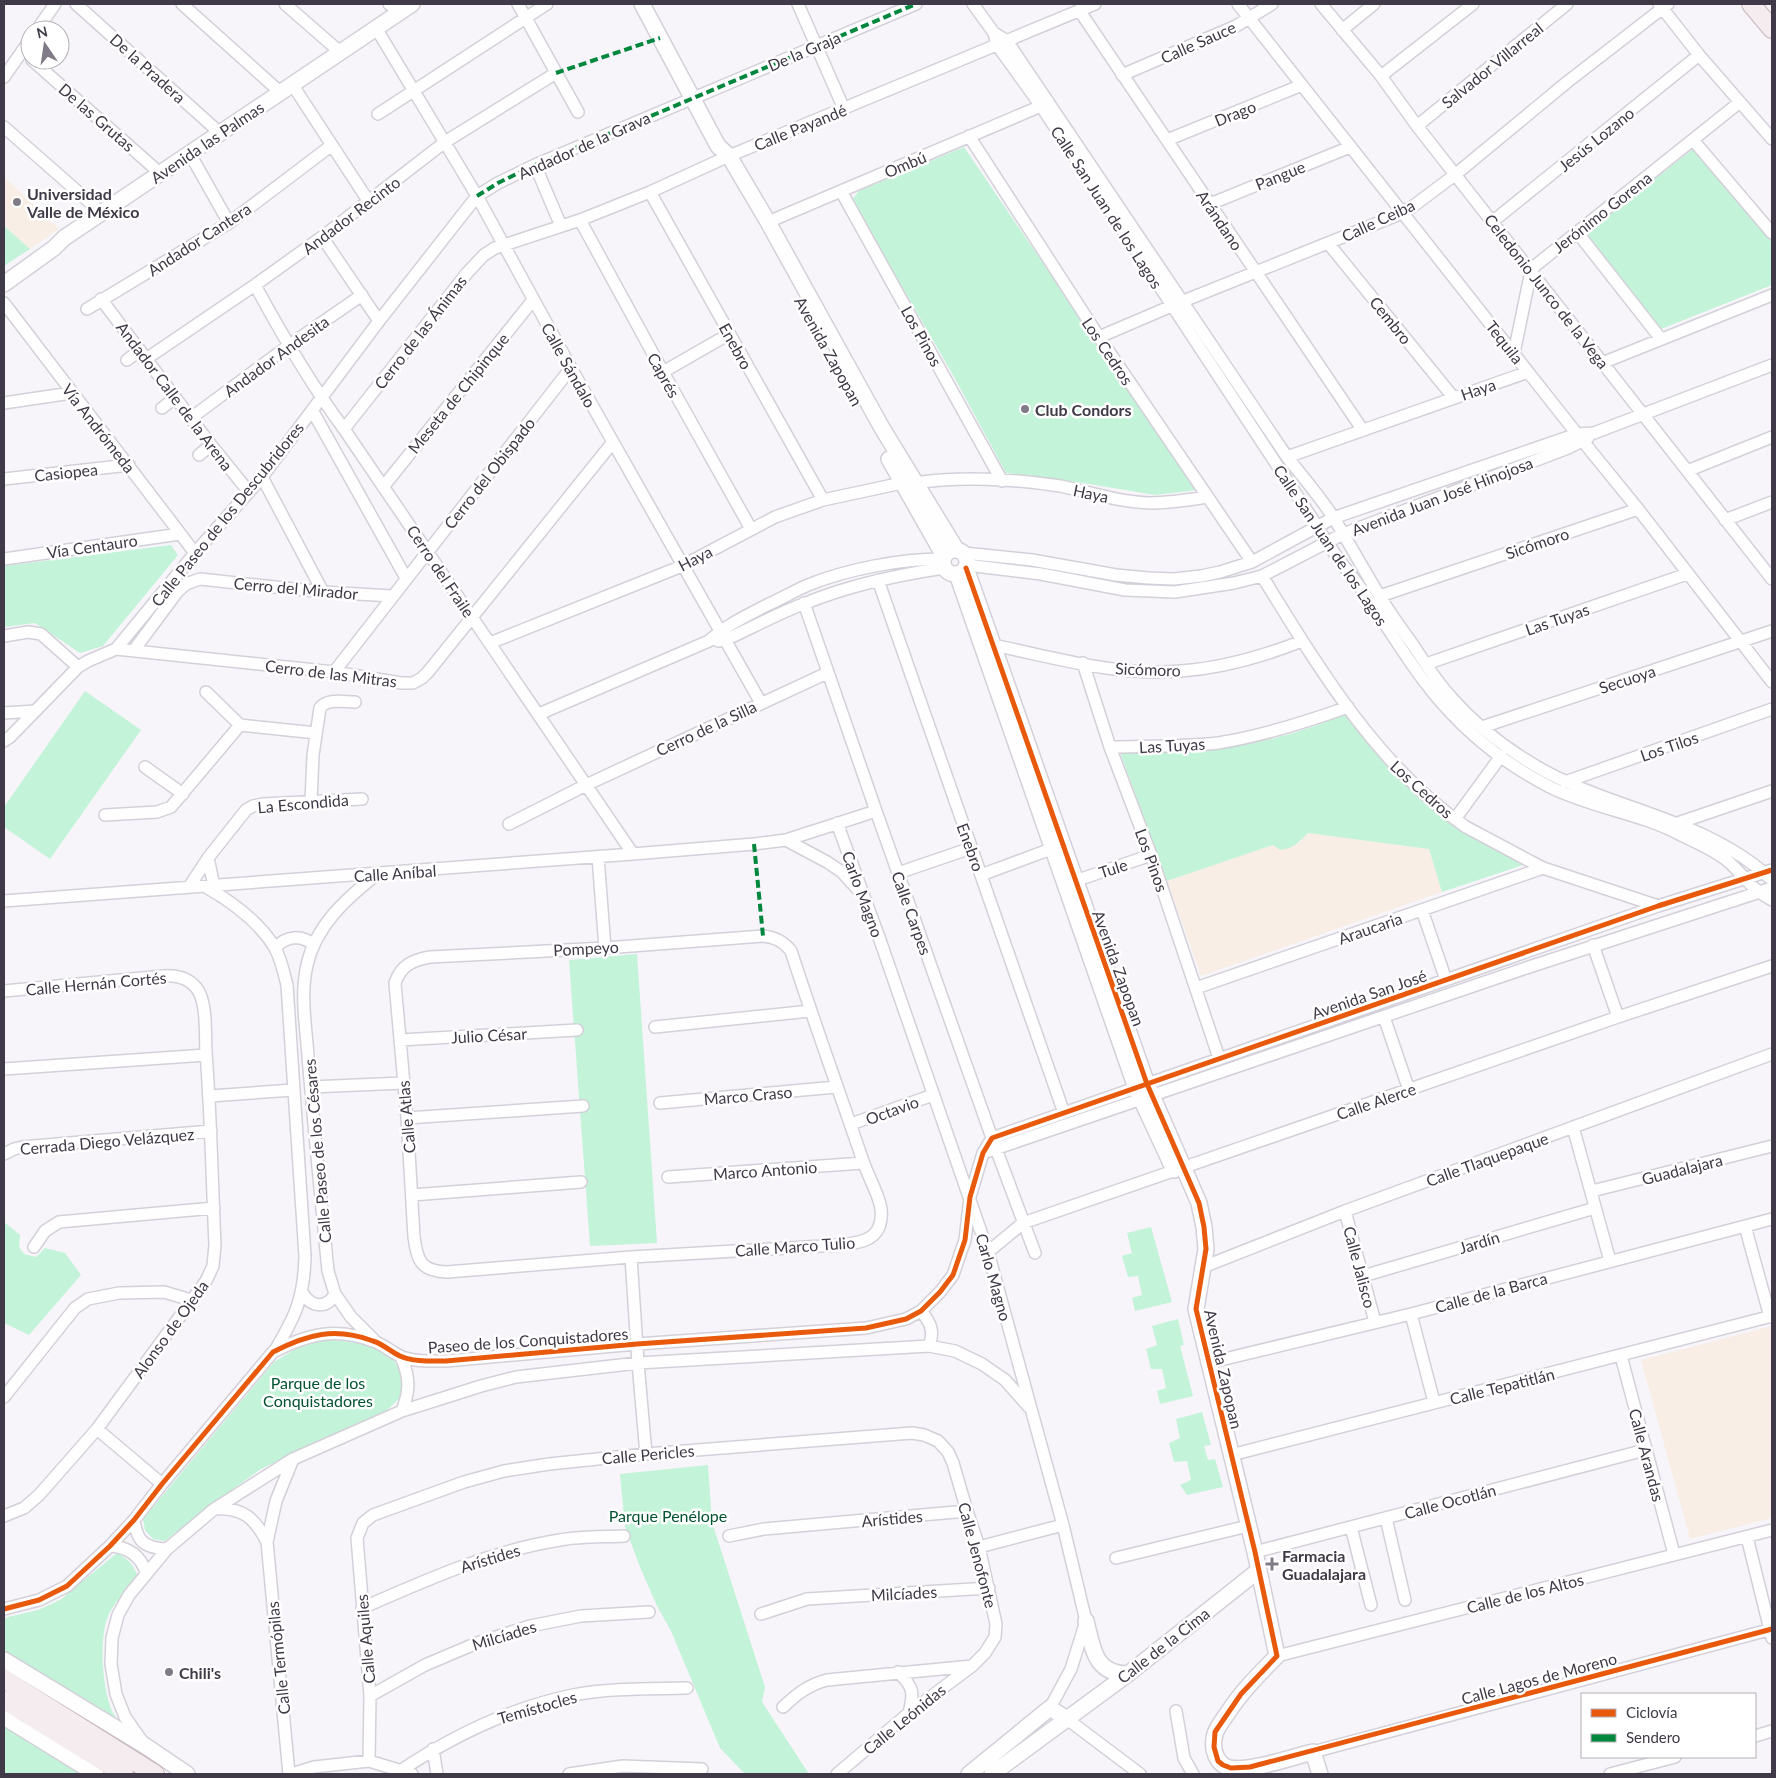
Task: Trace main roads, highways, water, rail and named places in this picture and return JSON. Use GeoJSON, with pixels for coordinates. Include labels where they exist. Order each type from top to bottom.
{"type":"FeatureCollection","features":[{"type":"Feature","properties":{"kind":"main road"},"geometry":{"type":"LineString","coordinates":[[1751,4],[1772,29]]}},
{"type":"Feature","properties":{"kind":"main road"},"geometry":{"type":"LineString","coordinates":[[4,1679],[155,1774]]}},
{"type":"Feature","properties":{"kind":"main road"},"geometry":{"type":"LineString","coordinates":[[4,1700],[124,1774]]}},
{"type":"Feature","properties":{"kind":"place","name":"Universidad Valle de México"},"geometry":{"type":"Point","coordinates":[17,202]}},
{"type":"Feature","properties":{"kind":"place","name":"Club Condors"},"geometry":{"type":"Point","coordinates":[1025,409]}},
{"type":"Feature","properties":{"kind":"place","name":"Farmacia Guadalajara"},"geometry":{"type":"Point","coordinates":[1272,1564]}},
{"type":"Feature","properties":{"kind":"place","name":"Chili's"},"geometry":{"type":"Point","coordinates":[169,1672]}},
{"type":"Feature","properties":{"kind":"park label","name":"Parque de los Conquistadores"},"geometry":{"type":"Point","coordinates":[318,1391]}},
{"type":"Feature","properties":{"kind":"park label","name":"Parque Penélope"},"geometry":{"type":"Point","coordinates":[668,1515]}}]}
